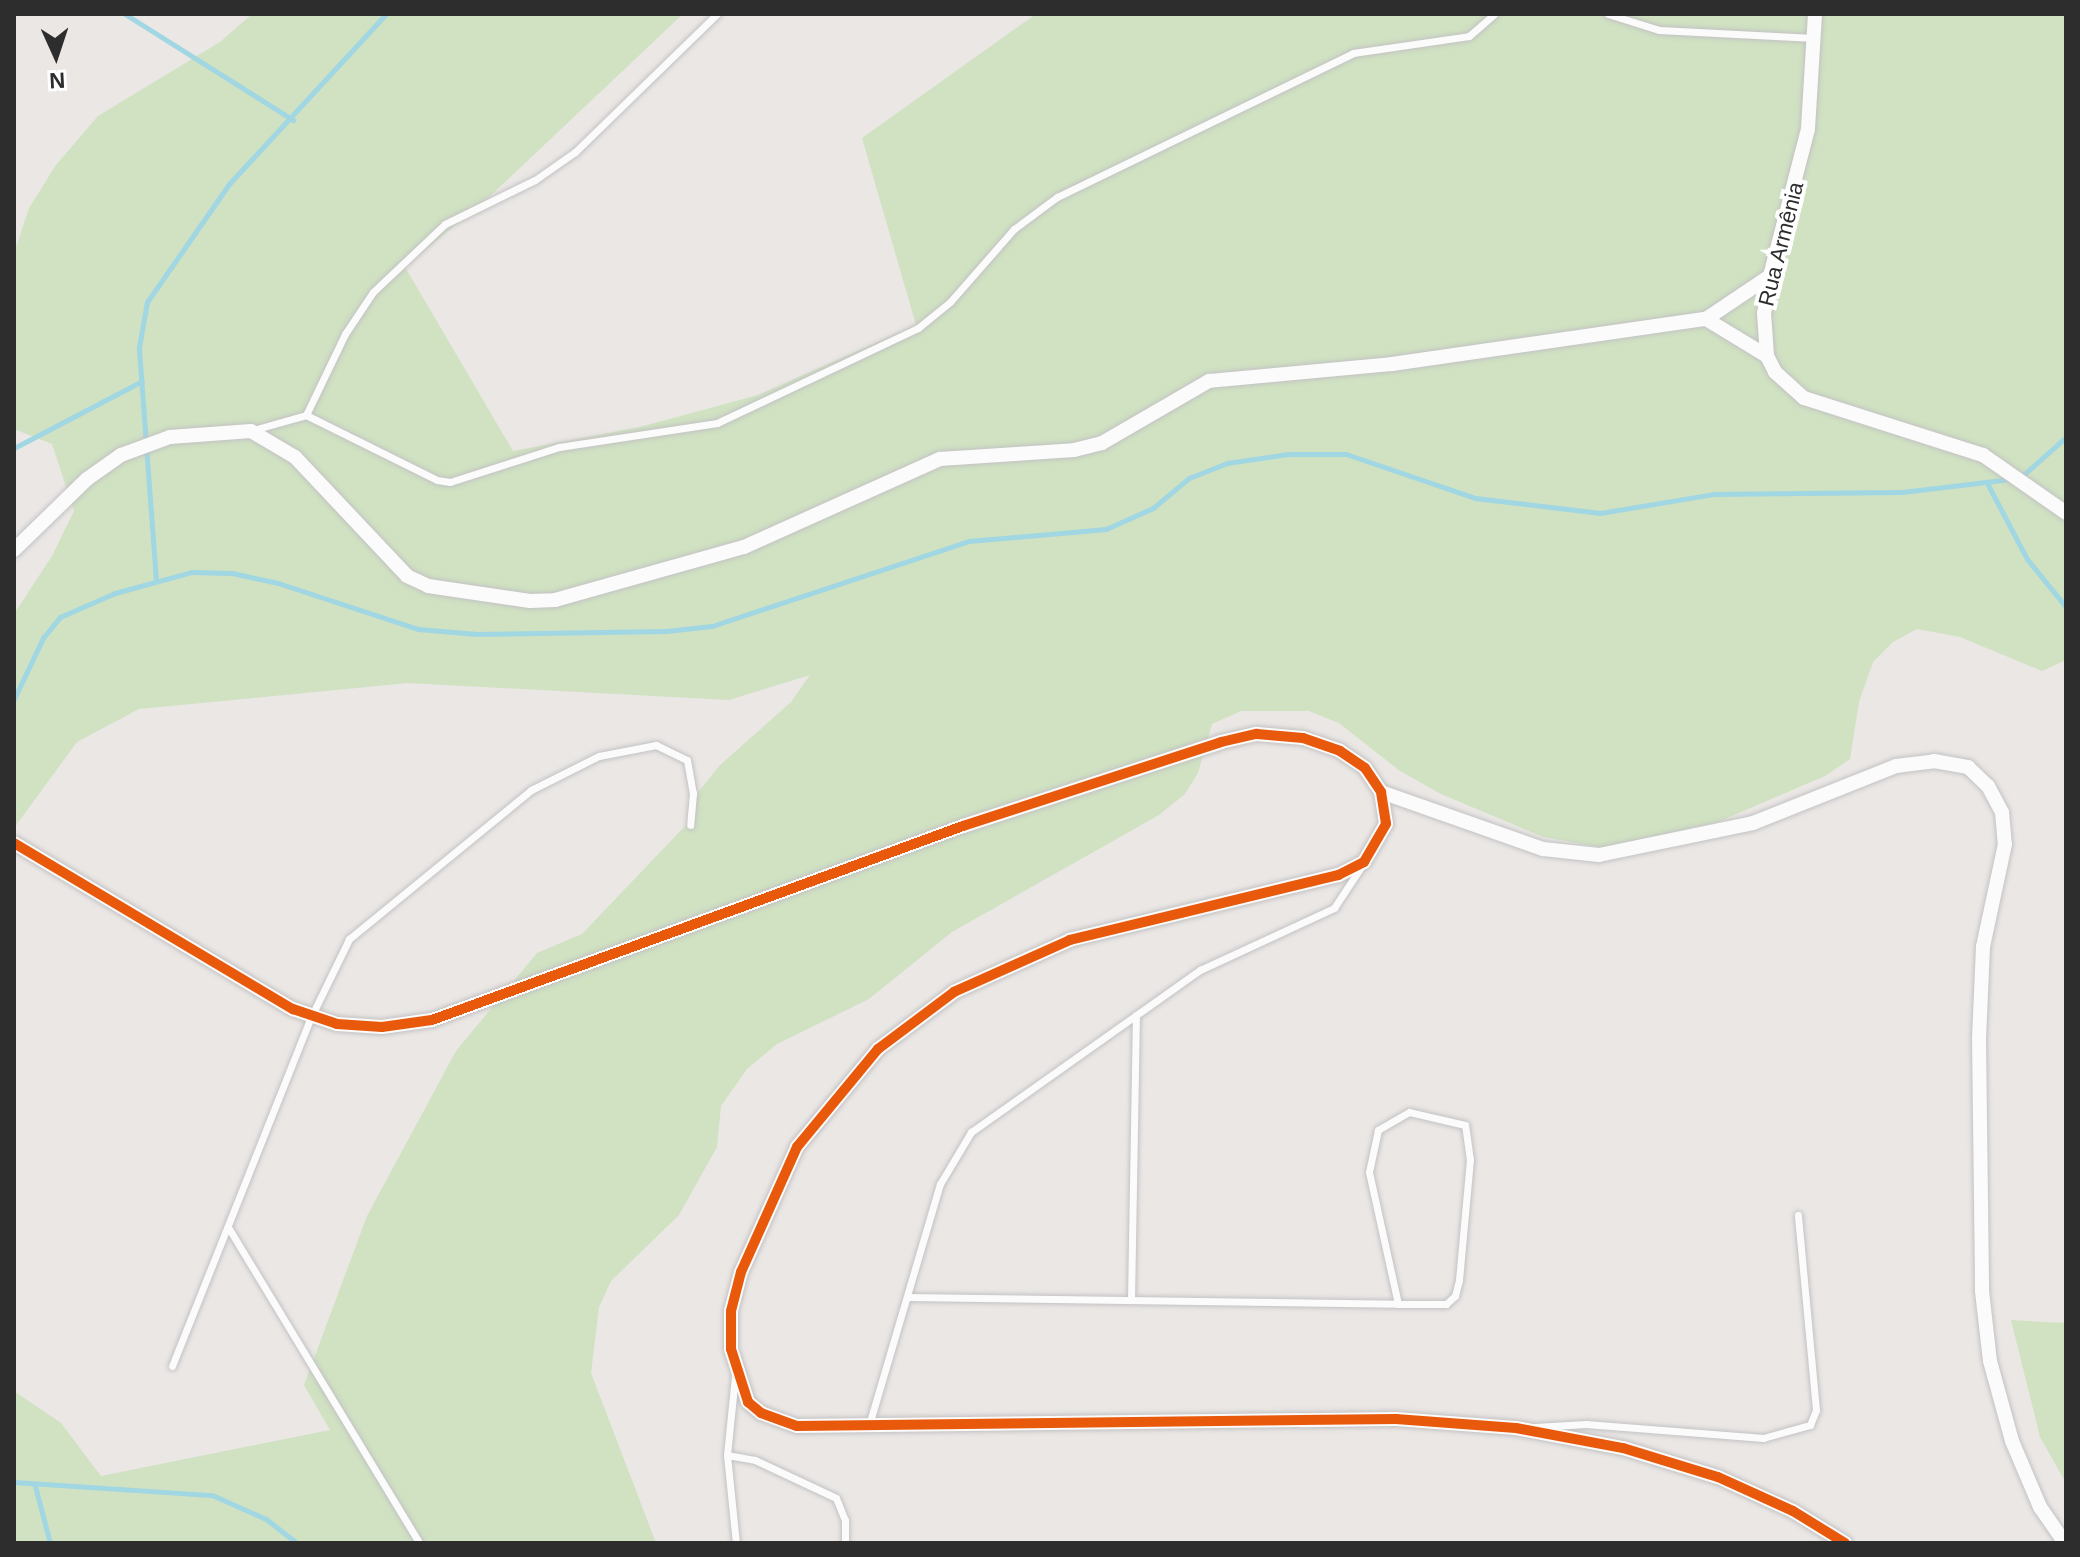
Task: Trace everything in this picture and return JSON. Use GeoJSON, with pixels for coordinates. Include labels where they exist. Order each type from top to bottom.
{"type":"FeatureCollection","features":[{"type":"Feature","properties":{"kind":"street","name":"Rua Armênia"},"geometry":{"type":"LineString","coordinates":[[1767,356],[1764,313],[1770,276],[1808,129],[1817,39],[1815,14]]}},
{"type":"Feature","properties":{"kind":"street"},"geometry":{"type":"LineString","coordinates":[[14,550],[87,479],[121,455],[170,437],[251,431],[311,472],[407,576],[428,586],[540,601],[744,547],[940,459],[1074,450],[1102,443],[1209,381],[1392,364],[1706,319],[1770,276]]}},
{"type":"Feature","properties":{"kind":"street"},"geometry":{"type":"LineString","coordinates":[[1706,319],[1767,356],[1775,372],[1804,398],[1955,443],[1983,455],[2062,509]]}},
{"type":"Feature","properties":{"kind":"street"},"geometry":{"type":"LineString","coordinates":[[14,843],[293,1009],[337,1024],[382,1027],[432,1020],[963,826],[1233,739],[1257,734],[1303,738],[1340,751],[1365,768],[1381,792],[1386,824],[1379,844],[1364,862],[1338,875],[1070,940],[980,979],[911,1021],[878,1049],[797,1147],[741,1272],[731,1311],[735,1376],[748,1402],[775,1420],[797,1426],[1396,1419],[1516,1428],[1623,1448],[1718,1477],[1793,1511],[1845,1543]]}},
{"type":"Feature","properties":{"kind":"street"},"geometry":{"type":"LineString","coordinates":[[1381,792],[1543,849],[1599,855],[1753,823],[1896,766],[1934,761],[1968,767],[1988,786],[2002,812],[2005,844],[1983,947],[1979,1037],[1982,1291],[1990,1361],[2012,1441],[2040,1507],[2065,1543]]}},
{"type":"Feature","properties":{"kind":"lane"},"geometry":{"type":"LineString","coordinates":[[306,415],[345,334],[373,292],[445,224],[535,180],[575,152],[717,14]]}},
{"type":"Feature","properties":{"kind":"lane"},"geometry":{"type":"LineString","coordinates":[[251,431],[306,415],[437,480],[450,482],[559,447],[717,423],[918,328],[950,302],[1014,229],[1057,197],[1353,53],[1469,36],[1494,14]]}},
{"type":"Feature","properties":{"kind":"lane"},"geometry":{"type":"LineString","coordinates":[[1608,14],[1659,30],[1817,39]]}},
{"type":"Feature","properties":{"kind":"lane"},"geometry":{"type":"LineString","coordinates":[[172,1366],[312,1015],[349,939],[531,790],[599,756],[656,745],[687,760],[690,825]]}},
{"type":"Feature","properties":{"kind":"lane"},"geometry":{"type":"LineString","coordinates":[[868,1427],[940,1184],[956,1150],[971,1132],[1230,952],[1334,908],[1364,862]]}},
{"type":"Feature","properties":{"kind":"lane"},"geometry":{"type":"LineString","coordinates":[[1131,1300],[1136,1015]]}},
{"type":"Feature","properties":{"kind":"lane"},"geometry":{"type":"LineString","coordinates":[[908,1297],[1398,1304],[1446,1304],[1455,1296],[1470,1160],[1465,1125],[1409,1112],[1378,1130],[1369,1172],[1398,1304]]}},
{"type":"Feature","properties":{"kind":"lane"},"geometry":{"type":"LineString","coordinates":[[1516,1428],[1586,1424],[1763,1438],[1810,1425],[1816,1410],[1798,1215]]}},
{"type":"Feature","properties":{"kind":"lane"},"geometry":{"type":"LineString","coordinates":[[228,1226],[419,1543]]}},
{"type":"Feature","properties":{"kind":"lane"},"geometry":{"type":"LineString","coordinates":[[735,1376],[727,1455],[736,1543]]}},
{"type":"Feature","properties":{"kind":"lane"},"geometry":{"type":"LineString","coordinates":[[727,1455],[755,1460],[836,1498],[845,1520],[845,1543]]}},
{"type":"Feature","properties":{"kind":"green space"},"geometry":{"type":"Polygon","coordinates":[[[252,14],[683,14],[487,199],[405,267],[513,451],[640,427],[758,395],[916,325],[862,138],[1036,14],[2066,14],[2066,660],[2042,671],[1960,637],[1917,629],[1893,642],[1873,662],[1859,702],[1850,759],[1825,776],[1718,822],[1605,848],[1543,837],[1441,794],[1400,771],[1339,723],[1309,711],[1241,711],[1212,724],[1198,773],[1185,794],[1159,815],[952,932],[869,999],[777,1044],[747,1069],[721,1106],[717,1147],[679,1215],[611,1281],[599,1307],[591,1373],[656,1543],[14,1543],[14,1391],[61,1423],[101,1476],[330,1430],[304,1385],[367,1216],[456,1051],[537,953],[582,934],[686,825],[696,795],[719,766],[791,702],[810,675],[729,700],[408,683],[139,709],[77,742],[14,828],[14,614],[52,556],[74,511],[52,444],[14,429],[14,253],[29,208],[56,165],[98,116],[220,42],[252,14]]]}},
{"type":"Feature","properties":{"kind":"green space"},"geometry":{"type":"Polygon","coordinates":[[[2011,1320],[2066,1323],[2066,1483],[2040,1437],[2011,1320]]]}},
{"type":"Feature","properties":{"kind":"waterway"},"geometry":{"type":"LineString","coordinates":[[125,14],[293,120]]}},
{"type":"Feature","properties":{"kind":"waterway"},"geometry":{"type":"LineString","coordinates":[[156,581],[139,347],[147,302],[229,184],[386,14]]}},
{"type":"Feature","properties":{"kind":"waterway"},"geometry":{"type":"LineString","coordinates":[[14,448],[142,381]]}},
{"type":"Feature","properties":{"kind":"waterway"},"geometry":{"type":"LineString","coordinates":[[2021,477],[2066,437]]}},
{"type":"Feature","properties":{"kind":"waterway"},"geometry":{"type":"LineString","coordinates":[[14,699],[43,638],[60,617],[115,593],[192,572],[232,573],[278,583],[418,629],[477,634],[666,631],[712,626],[969,541],[1106,529],[1153,508],[1189,478],[1227,463],[1288,454],[1346,454],[1475,498],[1600,513],[1714,494],[1902,492],[2011,479]]}},
{"type":"Feature","properties":{"kind":"waterway"},"geometry":{"type":"LineString","coordinates":[[1988,485],[2027,559],[2066,607]]}},
{"type":"Feature","properties":{"kind":"waterway"},"geometry":{"type":"LineString","coordinates":[[14,1482],[212,1495],[266,1519],[297,1543]]}},
{"type":"Feature","properties":{"kind":"waterway"},"geometry":{"type":"LineString","coordinates":[[35,1486],[50,1543]]}},
{"type":"Feature","properties":{"kind":"cycle path"},"geometry":{"type":"LineString","coordinates":[[14,843],[293,1009],[337,1024],[382,1027],[432,1020],[963,826],[1221,742],[1257,734],[1303,738],[1340,751],[1365,768],[1381,792],[1386,824],[1364,862],[1338,875],[1070,940],[954,992],[878,1049],[797,1147],[741,1272],[731,1311],[731,1349],[748,1402],[761,1413],[797,1426],[1396,1419],[1516,1428],[1623,1448],[1718,1477],[1793,1511],[1845,1543]]}}]}
